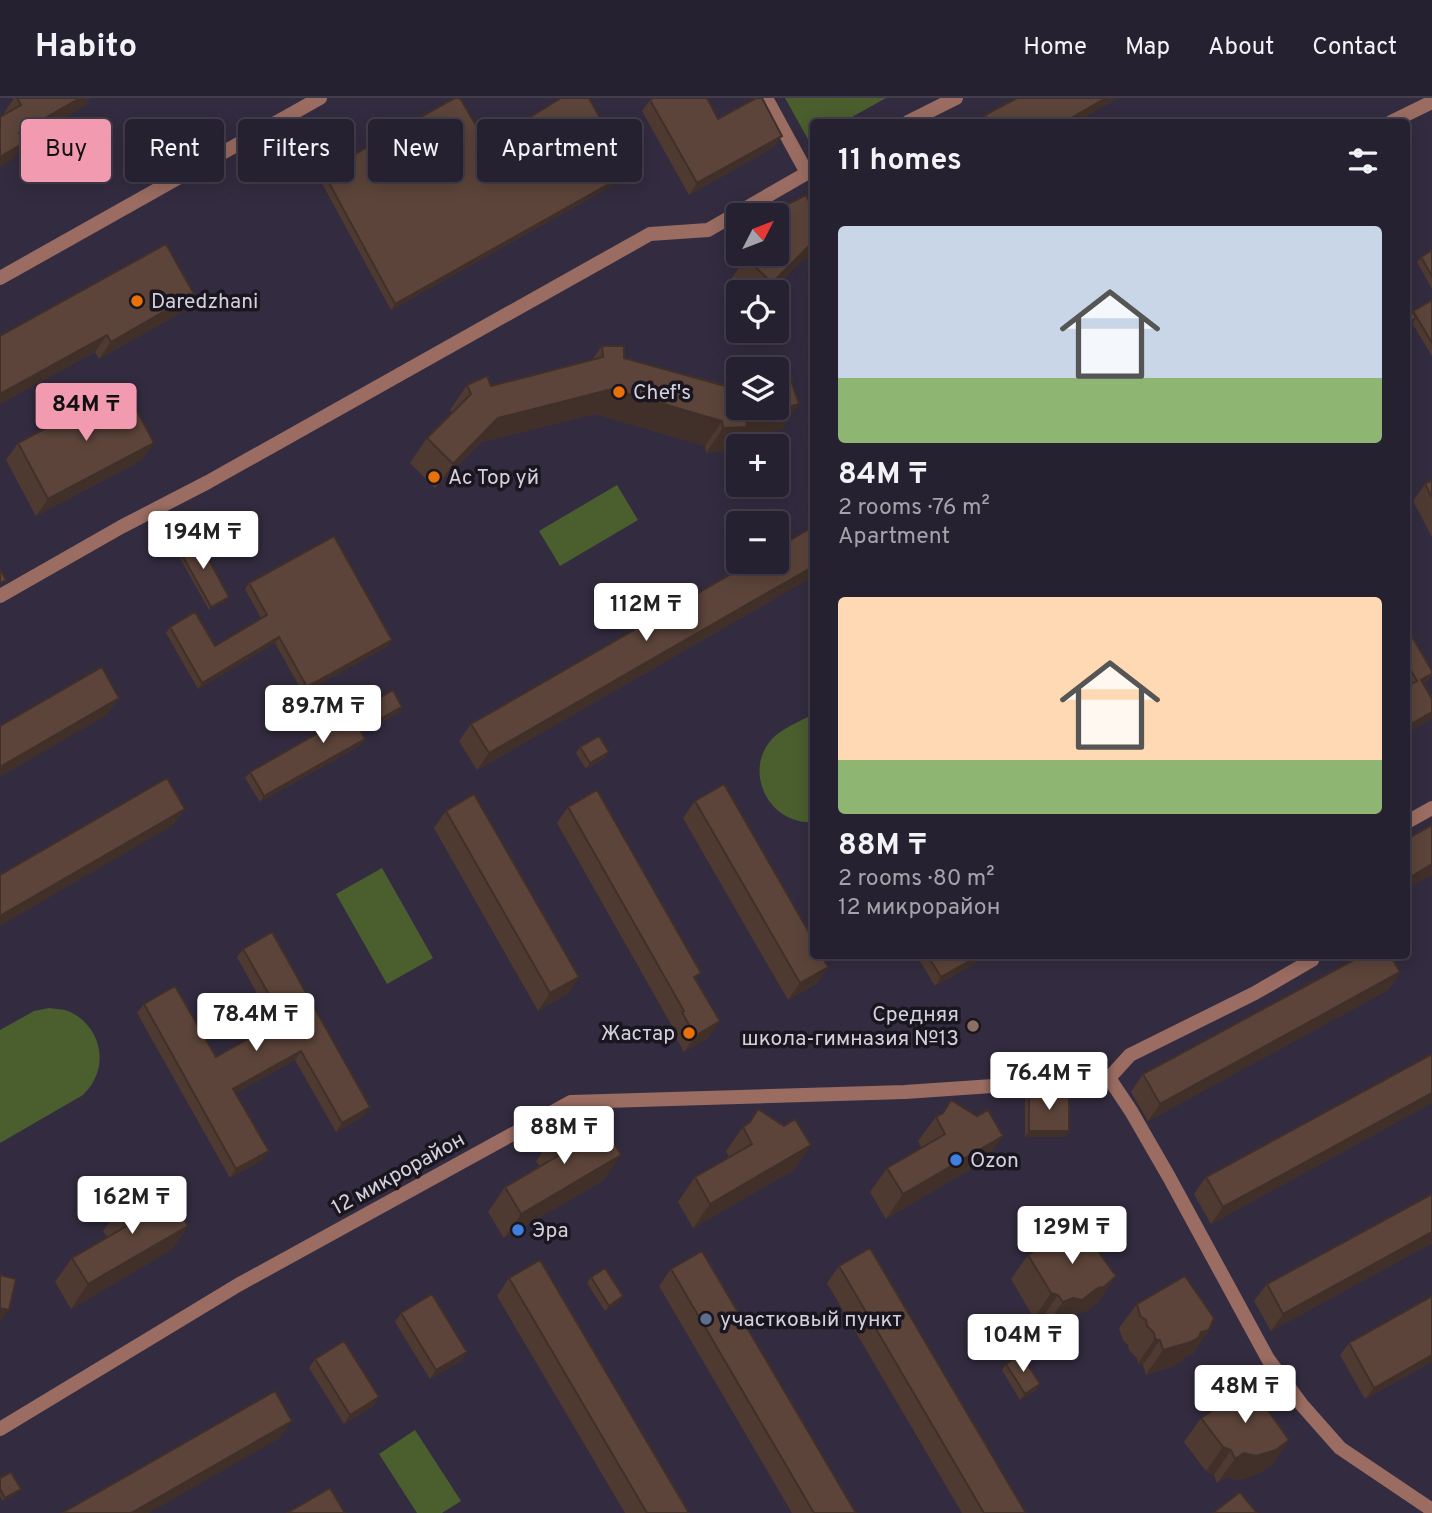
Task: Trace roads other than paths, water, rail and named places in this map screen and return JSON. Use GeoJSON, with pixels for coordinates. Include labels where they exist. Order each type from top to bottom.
{"type":"FeatureCollection","features":[{"type":"Feature","properties":{"kind":"street"},"geometry":{"type":"LineString","coordinates":[[0,278],[320,98]]}},
{"type":"Feature","properties":{"kind":"street"},"geometry":{"type":"LineString","coordinates":[[766,98],[810,169]]}},
{"type":"Feature","properties":{"kind":"street"},"geometry":{"type":"LineString","coordinates":[[914,119],[956,98]]}},
{"type":"Feature","properties":{"kind":"street"},"geometry":{"type":"LineString","coordinates":[[1397,119],[1432,102]]}},
{"type":"Feature","properties":{"kind":"street"},"geometry":{"type":"LineString","coordinates":[[0,596],[650,233],[708,230],[810,172]]}},
{"type":"Feature","properties":{"kind":"street"},"geometry":{"type":"LineString","coordinates":[[1410,820],[1432,808]]}},
{"type":"Feature","properties":{"kind":"street"},"geometry":{"type":"LineString","coordinates":[[1312,959],[1255,993],[1130,1055],[1109,1077],[1169,1177],[1268,1359],[1302,1405],[1340,1448],[1432,1510]]}},
{"type":"Feature","properties":{"kind":"street","name":"12 микрорайон"},"geometry":{"type":"LineString","coordinates":[[0,1429],[238,1285],[571,1102],[905,1092],[1109,1077]]}},
{"type":"Feature","properties":{"kind":"place","name":"Daredzhani"},"geometry":{"type":"Point","coordinates":[137,301]}},
{"type":"Feature","properties":{"kind":"place","name":"Chef's"},"geometry":{"type":"Point","coordinates":[619,392]}},
{"type":"Feature","properties":{"kind":"place","name":"Ас Тор уй"},"geometry":{"type":"Point","coordinates":[434,477]}},
{"type":"Feature","properties":{"kind":"place","name":"Средняя школа-гимназия №13"},"geometry":{"type":"Point","coordinates":[973,1026]}},
{"type":"Feature","properties":{"kind":"place","name":"Жастар"},"geometry":{"type":"Point","coordinates":[689,1033]}},
{"type":"Feature","properties":{"kind":"place","name":"Ozon"},"geometry":{"type":"Point","coordinates":[956,1160]}},
{"type":"Feature","properties":{"kind":"place","name":"Эра"},"geometry":{"type":"Point","coordinates":[518,1230]}},
{"type":"Feature","properties":{"kind":"place","name":"участковый пункт"},"geometry":{"type":"Point","coordinates":[706,1319]}}]}
